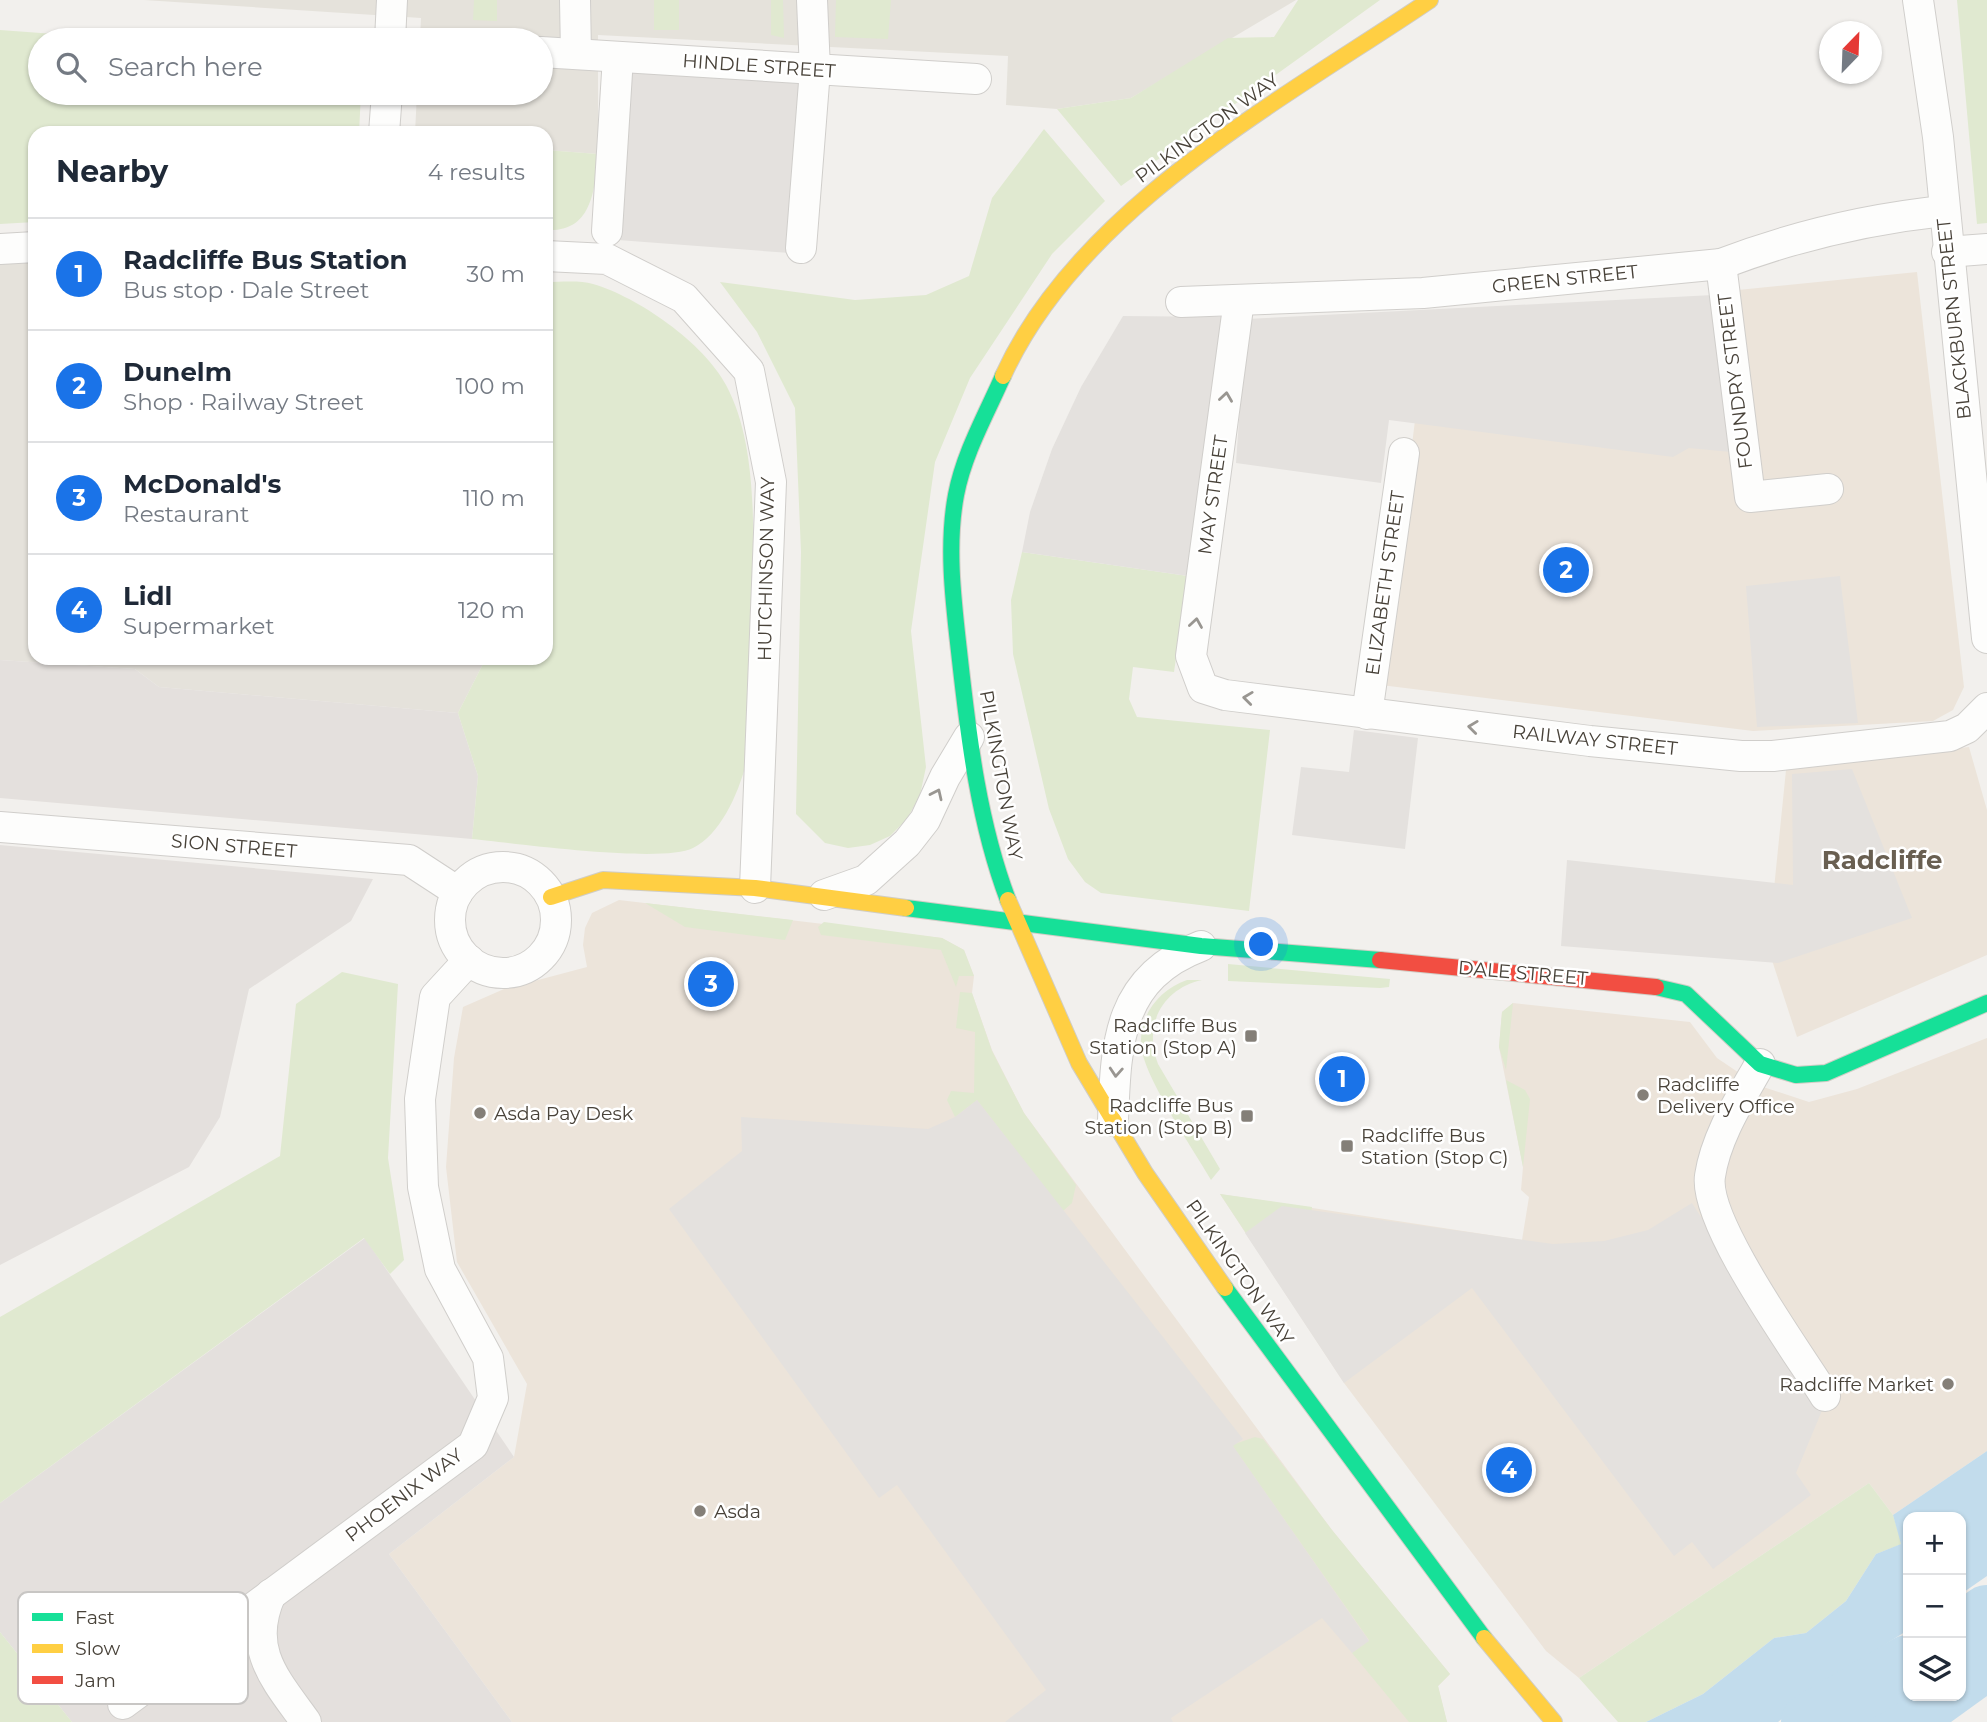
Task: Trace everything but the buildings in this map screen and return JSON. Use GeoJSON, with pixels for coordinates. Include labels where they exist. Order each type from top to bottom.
{"type":"FeatureCollection","features":[{"type":"Feature","properties":{"kind":"main road","name":"PILKINGTON WAY"},"geometry":{"type":"LineString","coordinates":[[1430,0],[1195,158],[1116,223],[1055,289],[1019,341],[987,407],[956,496],[952,555],[954,606],[969,737],[993,860],[1016,922],[1079,1063],[1145,1173],[1264,1343],[1493,1650],[1552,1719]]}},
{"type":"Feature","properties":{"kind":"main road","name":"DALE STREET"},"geometry":{"type":"LineString","coordinates":[[551,897],[603,880],[755,888],[814,898],[1200,946],[1504,970],[1667,988],[1686,994],[1701,1005],[1760,1063],[1796,1075],[1826,1073],[1987,1003]]}},
{"type":"Feature","properties":{"kind":"street"},"geometry":{"type":"LineString","coordinates":[[391,28],[392,0]]}},
{"type":"Feature","properties":{"kind":"street"},"geometry":{"type":"LineString","coordinates":[[575,0],[576,54]]}},
{"type":"Feature","properties":{"kind":"street"},"geometry":{"type":"LineString","coordinates":[[801,248],[814,70],[812,0]]}},
{"type":"Feature","properties":{"kind":"street","name":"BLACKBURN STREET"},"geometry":{"type":"LineString","coordinates":[[1919,0],[1938,137],[1947,252],[1978,478],[1987,638]]}},
{"type":"Feature","properties":{"kind":"street","name":"HINDLE STREET"},"geometry":{"type":"LineString","coordinates":[[553,53],[976,79]]}},
{"type":"Feature","properties":{"kind":"street"},"geometry":{"type":"LineString","coordinates":[[607,231],[618,57]]}},
{"type":"Feature","properties":{"kind":"street"},"geometry":{"type":"LineString","coordinates":[[385,126],[386,105]]}},
{"type":"Feature","properties":{"kind":"street","name":"GREEN STREET"},"geometry":{"type":"LineString","coordinates":[[1181,302],[1423,293],[1721,264],[1764,248],[1883,219],[1943,211]]}},
{"type":"Feature","properties":{"kind":"street"},"geometry":{"type":"LineString","coordinates":[[0,249],[28,247]]}},
{"type":"Feature","properties":{"kind":"street"},"geometry":{"type":"LineString","coordinates":[[1947,252],[1987,249]]}},
{"type":"Feature","properties":{"kind":"street","name":"HUTCHINSON WAY"},"geometry":{"type":"LineString","coordinates":[[553,256],[607,259],[684,298],[749,371],[771,482],[755,888]]}},
{"type":"Feature","properties":{"kind":"street","name":"FOUNDRY STREET"},"geometry":{"type":"LineString","coordinates":[[1721,264],[1749,497],[1828,489]]}},
{"type":"Feature","properties":{"kind":"street","name":"MAY STREET"},"geometry":{"type":"LineString","coordinates":[[1203,688],[1191,656],[1239,300]]}},
{"type":"Feature","properties":{"kind":"street","name":"ELIZABETH STREET"},"geometry":{"type":"LineString","coordinates":[[1367,714],[1404,453]]}},
{"type":"Feature","properties":{"kind":"street","name":"RAILWAY STREET"},"geometry":{"type":"LineString","coordinates":[[1203,688],[1225,695],[1367,714],[1741,756],[1773,756],[1950,736],[1985,716]]}},
{"type":"Feature","properties":{"kind":"street"},"geometry":{"type":"LineString","coordinates":[[814,898],[866,880],[907,843],[926,820],[945,777],[969,737]]}},
{"type":"Feature","properties":{"kind":"street","name":"SION STREET"},"geometry":{"type":"LineString","coordinates":[[0,827],[409,860],[458,892]]}},
{"type":"Feature","properties":{"kind":"street"},"geometry":{"type":"LineString","coordinates":[[498,867],[514,868],[530,874],[551,897],[556,911],[552,941],[533,963],[518,970],[501,973],[484,969],[469,960],[453,936],[452,905],[458,892],[468,879],[482,871],[498,867]]}},
{"type":"Feature","properties":{"kind":"street"},"geometry":{"type":"LineString","coordinates":[[1113,1121],[1121,1026],[1133,999],[1149,978],[1176,955],[1200,946]]}},
{"type":"Feature","properties":{"kind":"street","name":"PHOENIX WAY"},"geometry":{"type":"LineString","coordinates":[[248,1611],[472,1445],[493,1398],[488,1358],[440,1269],[423,1186],[420,1098],[435,997],[469,960]]}},
{"type":"Feature","properties":{"kind":"street"},"geometry":{"type":"LineString","coordinates":[[1760,1063],[1717,1150],[1710,1177],[1710,1201],[1723,1234],[1825,1396]]}},
{"type":"Feature","properties":{"kind":"street"},"geometry":{"type":"LineString","coordinates":[[271,1594],[261,1616],[260,1642],[270,1673],[306,1722]]}},
{"type":"Feature","properties":{"kind":"shaded area"},"geometry":{"type":"Polygon","coordinates":[[[144,0],[1296,0],[1131,98],[1057,109],[1006,105],[1008,56],[598,35],[598,154],[553,151],[553,126],[415,126],[416,105],[553,105],[553,28],[421,28],[421,18],[144,0]]]}},
{"type":"Feature","properties":{"kind":"shaded area"},"geometry":{"type":"Polygon","coordinates":[[[630,71],[802,84],[790,253],[618,240],[630,71]]]}},
{"type":"Feature","properties":{"kind":"shaded area"},"geometry":{"type":"Polygon","coordinates":[[[0,257],[28,261],[28,662],[0,660],[0,257]]]}},
{"type":"Feature","properties":{"kind":"shaded area"},"geometry":{"type":"Polygon","coordinates":[[[1917,272],[1964,687],[1953,710],[1933,721],[1753,731],[1381,685],[1416,413],[1738,290],[1917,272]]]}},
{"type":"Feature","properties":{"kind":"shaded area"},"geometry":{"type":"Polygon","coordinates":[[[1713,295],[1731,452],[1689,448],[1673,457],[1389,420],[1381,483],[1236,463],[1246,319],[1713,295]]]}},
{"type":"Feature","properties":{"kind":"shaded area"},"geometry":{"type":"Polygon","coordinates":[[[1123,316],[1228,317],[1188,576],[1022,552],[1030,512],[1052,449],[1081,387],[1123,316]]]}},
{"type":"Feature","properties":{"kind":"shaded area"},"geometry":{"type":"Polygon","coordinates":[[[1840,576],[1858,723],[1757,727],[1746,586],[1840,576]]]}},
{"type":"Feature","properties":{"kind":"shaded area"},"geometry":{"type":"Polygon","coordinates":[[[0,660],[28,662],[28,665],[135,669],[159,687],[458,713],[478,776],[472,839],[0,798],[0,660]]]}},
{"type":"Feature","properties":{"kind":"shaded area"},"geometry":{"type":"Polygon","coordinates":[[[75,665],[482,665],[458,713],[159,687],[135,669],[75,665]]]}},
{"type":"Feature","properties":{"kind":"shaded area"},"geometry":{"type":"Polygon","coordinates":[[[1354,730],[1418,738],[1405,849],[1292,835],[1301,767],[1349,772],[1354,730]]]}},
{"type":"Feature","properties":{"kind":"shaded area"},"geometry":{"type":"Polygon","coordinates":[[[1969,747],[1987,810],[1987,955],[1797,1037],[1768,948],[1786,770],[1969,747]]]}},
{"type":"Feature","properties":{"kind":"shaded area"},"geometry":{"type":"Polygon","coordinates":[[[1852,769],[1912,918],[1778,963],[1561,946],[1567,860],[1793,885],[1792,774],[1852,769]]]}},
{"type":"Feature","properties":{"kind":"shaded area"},"geometry":{"type":"Polygon","coordinates":[[[0,845],[373,879],[351,921],[249,989],[220,1117],[189,1167],[0,1265],[0,845]]]}},
{"type":"Feature","properties":{"kind":"shaded area"},"geometry":{"type":"Polygon","coordinates":[[[619,900],[942,938],[964,950],[974,976],[972,993],[992,1050],[1024,1113],[1332,1530],[1450,1674],[1438,1686],[1447,1722],[512,1722],[389,1554],[514,1457],[527,1384],[457,1262],[446,1167],[454,1058],[463,1007],[504,989],[587,967],[583,945],[585,928],[592,913],[619,900]]]}},
{"type":"Feature","properties":{"kind":"shaded area"},"geometry":{"type":"Polygon","coordinates":[[[1513,1003],[1690,1022],[1717,1058],[1757,1085],[1809,1102],[1857,1089],[1987,1038],[1987,1451],[1893,1515],[1869,1483],[1579,1678],[1546,1651],[1344,1383],[1220,1194],[1522,1240],[1529,1197],[1521,1190],[1523,1167],[1499,1047],[1502,1012],[1513,1003]]]}},
{"type":"Feature","properties":{"kind":"shaded area"},"geometry":{"type":"Polygon","coordinates":[[[977,1100],[1243,1439],[1233,1446],[1369,1641],[1352,1653],[1322,1618],[1171,1718],[1173,1722],[1005,1722],[1046,1690],[897,1485],[879,1498],[669,1209],[742,1151],[741,1117],[928,1129],[955,1117],[977,1100]]]}},
{"type":"Feature","properties":{"kind":"shaded area"},"geometry":{"type":"Polygon","coordinates":[[[1692,1203],[1823,1408],[1796,1473],[1811,1495],[1713,1569],[1692,1542],[1674,1556],[1472,1288],[1344,1383],[1245,1233],[1282,1206],[1553,1244],[1604,1241],[1648,1230],[1692,1203]]]}},
{"type":"Feature","properties":{"kind":"shaded area"},"geometry":{"type":"Polygon","coordinates":[[[365,1238],[514,1457],[389,1554],[512,1722],[72,1722],[58,1704],[248,1704],[248,1592],[18,1592],[18,1654],[0,1632],[0,1503],[365,1238]]]}},
{"type":"Feature","properties":{"kind":"green space"},"geometry":{"type":"Polygon","coordinates":[[[474,0],[497,0],[497,21],[473,20],[474,0]]]}},
{"type":"Feature","properties":{"kind":"green space"},"geometry":{"type":"Polygon","coordinates":[[[654,0],[679,0],[679,30],[654,30],[654,0]]]}},
{"type":"Feature","properties":{"kind":"green space"},"geometry":{"type":"Polygon","coordinates":[[[771,0],[783,0],[784,38],[771,35],[771,0]]]}},
{"type":"Feature","properties":{"kind":"green space"},"geometry":{"type":"Polygon","coordinates":[[[836,0],[891,0],[888,39],[835,37],[836,0]]]}},
{"type":"Feature","properties":{"kind":"green space"},"geometry":{"type":"Polygon","coordinates":[[[1298,0],[1380,0],[1121,186],[1057,109],[1131,98],[1228,38],[1274,37],[1298,0]]]}},
{"type":"Feature","properties":{"kind":"green space"},"geometry":{"type":"Polygon","coordinates":[[[1957,0],[1987,0],[1987,223],[1977,224],[1957,0]]]}},
{"type":"Feature","properties":{"kind":"green space"},"geometry":{"type":"Polygon","coordinates":[[[0,30],[28,32],[28,105],[360,105],[359,126],[28,126],[28,222],[0,224],[0,30]]]}},
{"type":"Feature","properties":{"kind":"green space"},"geometry":{"type":"Polygon","coordinates":[[[1044,129],[1105,201],[1052,254],[970,378],[935,462],[911,631],[926,767],[920,795],[907,819],[890,836],[870,845],[848,848],[825,843],[796,814],[801,552],[795,408],[757,332],[720,282],[855,300],[926,295],[969,276],[992,198],[1044,129]]]}},
{"type":"Feature","properties":{"kind":"green space"},"geometry":{"type":"Polygon","coordinates":[[[553,151],[598,154],[588,207],[582,217],[561,229],[553,230],[553,151]]]}},
{"type":"Feature","properties":{"kind":"green space"},"geometry":{"type":"Polygon","coordinates":[[[553,282],[593,284],[611,290],[668,324],[702,353],[726,385],[745,439],[752,499],[755,695],[749,754],[737,792],[718,826],[706,839],[693,848],[676,852],[621,853],[472,839],[478,776],[458,713],[482,665],[553,665],[553,282]]]}},
{"type":"Feature","properties":{"kind":"green space"},"geometry":{"type":"Polygon","coordinates":[[[1022,552],[1188,576],[1174,672],[1133,667],[1129,699],[1137,717],[1270,730],[1249,911],[1101,893],[1085,882],[1068,859],[1049,809],[1013,654],[1011,600],[1022,552]]]}},
{"type":"Feature","properties":{"kind":"green space"},"geometry":{"type":"Polygon","coordinates":[[[645,903],[793,920],[785,940],[685,927],[645,903]]]}},
{"type":"Feature","properties":{"kind":"green space"},"geometry":{"type":"Polygon","coordinates":[[[824,922],[942,938],[964,950],[974,976],[959,976],[956,987],[941,950],[821,935],[818,927],[824,922]]]}},
{"type":"Feature","properties":{"kind":"green space"},"geometry":{"type":"Polygon","coordinates":[[[1228,964],[1390,979],[1389,987],[1380,988],[1228,981],[1228,964]]]}},
{"type":"Feature","properties":{"kind":"green space"},"geometry":{"type":"Polygon","coordinates":[[[342,972],[398,984],[388,1158],[404,1260],[390,1274],[364,1238],[0,1503],[0,1317],[280,1156],[296,1004],[342,972]]]}},
{"type":"Feature","properties":{"kind":"green space"},"geometry":{"type":"Polygon","coordinates":[[[1187,980],[1202,980],[1176,991],[1159,1011],[1153,1036],[1154,1050],[1158,1064],[1220,1169],[1211,1180],[1162,1098],[1142,1051],[1142,1028],[1151,1008],[1166,991],[1187,980]]]}},
{"type":"Feature","properties":{"kind":"green space"},"geometry":{"type":"Polygon","coordinates":[[[960,992],[972,993],[992,1051],[1024,1113],[1076,1185],[1072,1203],[1063,1211],[977,1100],[955,1117],[947,1100],[951,1091],[974,1093],[975,1032],[956,1028],[960,992]]]}},
{"type":"Feature","properties":{"kind":"green space"},"geometry":{"type":"Polygon","coordinates":[[[1513,1003],[1506,1070],[1499,1047],[1502,1012],[1513,1003]]]}},
{"type":"Feature","properties":{"kind":"green space"},"geometry":{"type":"Polygon","coordinates":[[[1506,1080],[1525,1090],[1530,1099],[1523,1167],[1506,1080]]]}},
{"type":"Feature","properties":{"kind":"green space"},"geometry":{"type":"Polygon","coordinates":[[[1220,1194],[1312,1207],[1309,1232],[1263,1259],[1220,1194]]]}},
{"type":"Feature","properties":{"kind":"green space"},"geometry":{"type":"Polygon","coordinates":[[[1255,1437],[1263,1439],[1332,1530],[1450,1674],[1438,1686],[1447,1722],[1409,1722],[1352,1653],[1369,1640],[1232,1445],[1255,1437]]]}},
{"type":"Feature","properties":{"kind":"green space"},"geometry":{"type":"Polygon","coordinates":[[[1869,1483],[1893,1515],[1902,1544],[1876,1554],[1846,1601],[1806,1633],[1774,1638],[1703,1694],[1646,1722],[1618,1722],[1579,1678],[1869,1483]]]}},
{"type":"Feature","properties":{"kind":"green space"},"geometry":{"type":"Polygon","coordinates":[[[0,1632],[18,1654],[18,1704],[58,1704],[72,1722],[0,1722],[0,1632]]]}},
{"type":"Feature","properties":{"kind":"water"},"geometry":{"type":"Polygon","coordinates":[[[1987,1451],[1987,1576],[1966,1591],[1966,1512],[1903,1512],[1903,1633],[1835,1676],[1778,1722],[1646,1722],[1703,1694],[1774,1638],[1806,1633],[1846,1601],[1876,1554],[1901,1544],[1893,1515],[1987,1451]]]}},
{"type":"Feature","properties":{"kind":"water"},"geometry":{"type":"Polygon","coordinates":[[[1987,1634],[1987,1696],[1951,1722],[1836,1722],[1870,1715],[1903,1696],[1903,1701],[1966,1701],[1966,1653],[1987,1634]]]}},
{"type":"Feature","properties":{"kind":"waterway"},"geometry":{"type":"LineString","coordinates":[[1966,1629],[1987,1614]]}},
{"type":"Feature","properties":{"kind":"waterway"},"geometry":{"type":"LineString","coordinates":[[1810,1722],[1903,1667]]}},
{"type":"Feature","properties":{"kind":"traffic: fast"},"geometry":{"type":"LineString","coordinates":[[1003,376],[970,449],[960,479],[953,515],[951,556],[955,619],[971,751],[982,812],[1008,900]]}},
{"type":"Feature","properties":{"kind":"traffic: fast"},"geometry":{"type":"LineString","coordinates":[[906,908],[1201,946],[1380,960]]}},
{"type":"Feature","properties":{"kind":"traffic: fast"},"geometry":{"type":"LineString","coordinates":[[1656,987],[1686,994],[1760,1064],[1796,1075],[1826,1073],[1987,1003]]}},
{"type":"Feature","properties":{"kind":"traffic: fast"},"geometry":{"type":"LineString","coordinates":[[1225,1288],[1484,1638]]}},
{"type":"Feature","properties":{"kind":"traffic: slow"},"geometry":{"type":"LineString","coordinates":[[1003,376],[1037,316],[1081,260],[1132,210],[1190,162],[1250,119],[1430,0]]}},
{"type":"Feature","properties":{"kind":"traffic: slow"},"geometry":{"type":"LineString","coordinates":[[551,897],[603,880],[755,888],[906,908]]}},
{"type":"Feature","properties":{"kind":"traffic: slow"},"geometry":{"type":"LineString","coordinates":[[1008,900],[1079,1063],[1145,1173],[1225,1288]]}},
{"type":"Feature","properties":{"kind":"traffic: slow"},"geometry":{"type":"LineString","coordinates":[[1484,1638],[1554,1722]]}},
{"type":"Feature","properties":{"kind":"traffic: jam"},"geometry":{"type":"LineString","coordinates":[[1380,960],[1656,987]]}},
{"type":"Feature","properties":{"kind":"place","name":"Dunelm"},"geometry":{"type":"Point","coordinates":[1566,570]}},
{"type":"Feature","properties":{"kind":"place","name":"McDonald's"},"geometry":{"type":"Point","coordinates":[711,984]}},
{"type":"Feature","properties":{"kind":"place","name":"Radcliffe Bus Station (Stop A)"},"geometry":{"type":"Point","coordinates":[1251,1036]}},
{"type":"Feature","properties":{"kind":"place","name":"Radcliffe Bus Station"},"geometry":{"type":"Point","coordinates":[1342,1079]}},
{"type":"Feature","properties":{"kind":"place","name":"Radcliffe Delivery Office"},"geometry":{"type":"Point","coordinates":[1643,1095]}},
{"type":"Feature","properties":{"kind":"place","name":"Asda Pay Desk"},"geometry":{"type":"Point","coordinates":[480,1113]}},
{"type":"Feature","properties":{"kind":"place","name":"Radcliffe Bus Station (Stop B)"},"geometry":{"type":"Point","coordinates":[1247,1116]}},
{"type":"Feature","properties":{"kind":"place","name":"Radcliffe Bus Station (Stop C)"},"geometry":{"type":"Point","coordinates":[1347,1146]}},
{"type":"Feature","properties":{"kind":"place","name":"Radcliffe Market"},"geometry":{"type":"Point","coordinates":[1948,1384]}},
{"type":"Feature","properties":{"kind":"place","name":"Lidl"},"geometry":{"type":"Point","coordinates":[1509,1470]}},
{"type":"Feature","properties":{"kind":"place","name":"Asda"},"geometry":{"type":"Point","coordinates":[700,1511]}},
{"type":"Feature","properties":{"kind":"district","name":"Radcliffe"},"geometry":{"type":"Point","coordinates":[1882,860]}}]}
